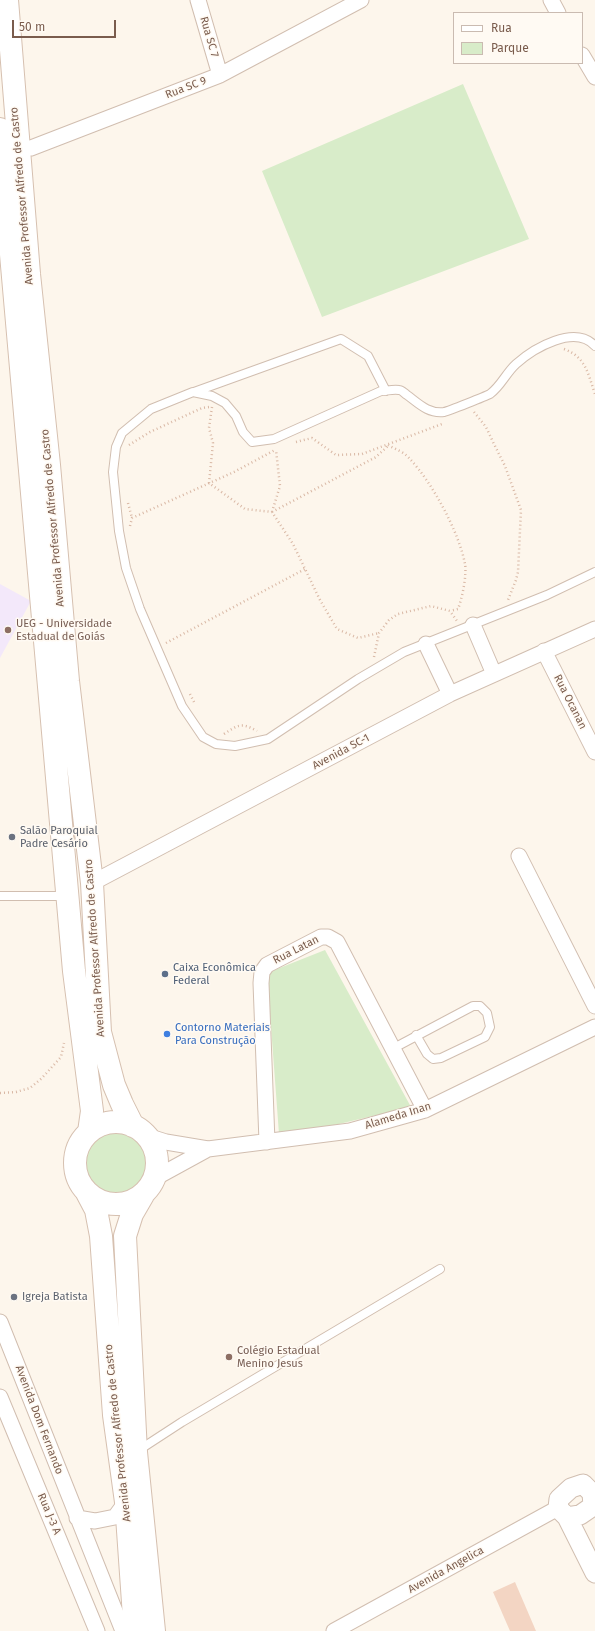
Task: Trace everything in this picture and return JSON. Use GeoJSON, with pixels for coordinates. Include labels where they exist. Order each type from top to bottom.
{"type":"FeatureCollection","features":[{"type":"Feature","properties":{"kind":"main road","name":"Avenida Professor Alfredo de Castro"},"geometry":{"type":"LineString","coordinates":[[7,0],[10,151],[67,896],[74,971],[92,1111],[89,1132]]}},
{"type":"Feature","properties":{"kind":"main road","name":"Avenida Professor Alfredo de Castro"},"geometry":{"type":"LineString","coordinates":[[0,129],[10,151],[29,274],[49,465],[72,720],[92,883],[100,1032],[114,1085],[122,1104],[140,1131]]}},
{"type":"Feature","properties":{"kind":"main road"},"geometry":{"type":"LineString","coordinates":[[118,1122],[140,1131],[153,1146],[157,1156],[157,1167],[148,1187],[129,1202],[113,1204],[98,1200],[86,1191],[76,1171],[75,1160],[83,1139],[89,1132],[103,1124],[118,1122]]}},
{"type":"Feature","properties":{"kind":"main road","name":"Avenida Professor Alfredo de Castro"},"geometry":{"type":"LineString","coordinates":[[148,1187],[132,1214],[125,1236],[136,1452],[154,1631]]}},
{"type":"Feature","properties":{"kind":"main road","name":"Avenida Professor Alfredo de Castro"},"geometry":{"type":"LineString","coordinates":[[86,1191],[96,1210],[101,1236],[114,1415],[126,1502],[135,1631]]}},
{"type":"Feature","properties":{"kind":"street","name":"Rua SC 7"},"geometry":{"type":"LineString","coordinates":[[198,0],[220,75]]}},
{"type":"Feature","properties":{"kind":"street","name":"Rua SC 9"},"geometry":{"type":"LineString","coordinates":[[10,151],[31,148],[220,75],[361,0]]}},
{"type":"Feature","properties":{"kind":"street"},"geometry":{"type":"LineString","coordinates":[[550,0],[557,12]]}},
{"type":"Feature","properties":{"kind":"street"},"geometry":{"type":"LineString","coordinates":[[583,57],[595,77]]}},
{"type":"Feature","properties":{"kind":"street"},"geometry":{"type":"LineString","coordinates":[[466,624],[494,674]]}},
{"type":"Feature","properties":{"kind":"street","name":"Avenida SC-1"},"geometry":{"type":"LineString","coordinates":[[92,883],[450,694],[595,629]]}},
{"type":"Feature","properties":{"kind":"street"},"geometry":{"type":"LineString","coordinates":[[426,644],[450,694]]}},
{"type":"Feature","properties":{"kind":"street","name":"Rua Ocanan"},"geometry":{"type":"LineString","coordinates":[[544,651],[595,752]]}},
{"type":"Feature","properties":{"kind":"street"},"geometry":{"type":"LineString","coordinates":[[519,856],[595,1006]]}},
{"type":"Feature","properties":{"kind":"street","name":"Rua Latan"},"geometry":{"type":"LineString","coordinates":[[267,1142],[261,983],[262,972],[267,965],[321,937],[328,937],[337,942],[425,1110]]}},
{"type":"Feature","properties":{"kind":"street","name":"Alameda Inan"},"geometry":{"type":"LineString","coordinates":[[140,1131],[166,1142],[208,1149],[350,1131],[425,1110],[595,1027]]}},
{"type":"Feature","properties":{"kind":"street","name":"Alameda Inan"},"geometry":{"type":"LineString","coordinates":[[148,1187],[208,1149]]}},
{"type":"Feature","properties":{"kind":"street","name":"Avenida Dom Fernando"},"geometry":{"type":"LineString","coordinates":[[0,1322],[122,1631]]}},
{"type":"Feature","properties":{"kind":"street","name":"Rua J-3 A"},"geometry":{"type":"LineString","coordinates":[[0,1397],[97,1631]]}},
{"type":"Feature","properties":{"kind":"street"},"geometry":{"type":"LineString","coordinates":[[563,1513],[580,1515],[594,1501],[583,1484],[571,1488],[558,1499],[563,1513],[595,1573]]}},
{"type":"Feature","properties":{"kind":"street"},"geometry":{"type":"LineString","coordinates":[[77,1518],[95,1521],[115,1517],[126,1502]]}},
{"type":"Feature","properties":{"kind":"street","name":"Avenida Angelica"},"geometry":{"type":"LineString","coordinates":[[334,1631],[563,1513]]}},
{"type":"Feature","properties":{"kind":"lane"},"geometry":{"type":"LineString","coordinates":[[193,392],[212,396],[225,403],[236,416],[243,432],[252,442],[274,439],[361,399],[386,390],[400,390],[428,411],[444,412],[489,394],[502,383],[515,365],[543,346],[557,339],[576,337],[585,338],[595,346]]}},
{"type":"Feature","properties":{"kind":"lane"},"geometry":{"type":"LineString","coordinates":[[386,390],[368,356],[341,339],[193,392],[151,409],[122,433],[116,447],[113,472],[119,531],[126,568],[140,609],[182,706],[203,737],[216,744],[235,746],[268,739],[358,679],[404,652],[426,644],[466,624],[547,596],[595,572]]}},
{"type":"Feature","properties":{"kind":"lane"},"geometry":{"type":"LineString","coordinates":[[0,896],[67,896]]}},
{"type":"Feature","properties":{"kind":"lane"},"geometry":{"type":"LineString","coordinates":[[392,1049],[416,1035],[473,1006],[480,1006],[488,1013],[490,1027],[485,1037],[441,1058],[433,1059],[427,1054],[416,1035]]}},
{"type":"Feature","properties":{"kind":"lane"},"geometry":{"type":"LineString","coordinates":[[136,1452],[182,1422],[440,1269]]}},
{"type":"Feature","properties":{"kind":"path"},"geometry":{"type":"LineString","coordinates":[[561,349],[575,354],[584,362],[595,394]]}},
{"type":"Feature","properties":{"kind":"path"},"geometry":{"type":"LineString","coordinates":[[209,483],[213,443],[209,428],[212,406]]}},
{"type":"Feature","properties":{"kind":"path"},"geometry":{"type":"LineString","coordinates":[[128,450],[129,445],[150,432],[202,408],[212,406],[219,408]]}},
{"type":"Feature","properties":{"kind":"path"},"geometry":{"type":"LineString","coordinates":[[478,408],[472,411],[486,427],[505,466],[521,510],[518,572],[505,606]]}},
{"type":"Feature","properties":{"kind":"path"},"geometry":{"type":"LineString","coordinates":[[294,442],[312,438],[336,455],[362,454],[448,422]]}},
{"type":"Feature","properties":{"kind":"path"},"geometry":{"type":"LineString","coordinates":[[209,483],[245,509],[272,512],[376,457],[388,445],[415,433]]}},
{"type":"Feature","properties":{"kind":"path"},"geometry":{"type":"LineString","coordinates":[[373,661],[379,634],[389,620],[398,614],[431,606],[450,611],[458,610],[461,601],[465,566],[460,546],[447,516],[424,477],[408,457],[388,445]]}},
{"type":"Feature","properties":{"kind":"path"},"geometry":{"type":"LineString","coordinates":[[132,518],[234,472],[282,447]]}},
{"type":"Feature","properties":{"kind":"path"},"geometry":{"type":"LineString","coordinates":[[272,512],[280,486],[276,450]]}},
{"type":"Feature","properties":{"kind":"path"},"geometry":{"type":"LineString","coordinates":[[260,452],[269,454]]}},
{"type":"Feature","properties":{"kind":"path"},"geometry":{"type":"LineString","coordinates":[[127,500],[132,518],[128,531]]}},
{"type":"Feature","properties":{"kind":"path"},"geometry":{"type":"LineString","coordinates":[[272,512],[293,544],[320,600],[337,629],[358,638],[379,634]]}},
{"type":"Feature","properties":{"kind":"path"},"geometry":{"type":"LineString","coordinates":[[165,643],[305,569]]}},
{"type":"Feature","properties":{"kind":"path"},"geometry":{"type":"LineString","coordinates":[[450,611],[466,624]]}},
{"type":"Feature","properties":{"kind":"path"},"geometry":{"type":"LineString","coordinates":[[163,637],[168,648]]}},
{"type":"Feature","properties":{"kind":"path"},"geometry":{"type":"LineString","coordinates":[[187,688],[197,708]]}},
{"type":"Feature","properties":{"kind":"path"},"geometry":{"type":"LineString","coordinates":[[222,735],[238,726],[243,725],[247,725],[259,732]]}},
{"type":"Feature","properties":{"kind":"shaded area","name":"UEG - Universidade Estadual de Goiás"},"geometry":{"type":"Polygon","coordinates":[[[0,584],[31,601],[0,658],[0,584]]]}},
{"type":"Feature","properties":{"kind":"green space"},"geometry":{"type":"Polygon","coordinates":[[[463,84],[529,239],[322,317],[262,171],[463,84]]]}},
{"type":"Feature","properties":{"kind":"green space"},"geometry":{"type":"Polygon","coordinates":[[[325,950],[411,1107],[326,1127],[279,1134],[267,973],[325,950]]]}},
{"type":"Feature","properties":{"kind":"green space"},"geometry":{"type":"Polygon","coordinates":[[[109,1133],[121,1133],[137,1142],[144,1152],[146,1164],[144,1176],[137,1186],[121,1195],[109,1195],[98,1190],[89,1181],[84,1170],[84,1158],[89,1147],[98,1138],[109,1133]]]}},
{"type":"Feature","properties":{"kind":"building"},"geometry":{"type":"Polygon","coordinates":[[[515,1582],[536,1631],[510,1631],[493,1592],[515,1582]]]}},
{"type":"Feature","properties":{"kind":"place","name":"UEG - Universidade Estadual de Goiás"},"geometry":{"type":"Point","coordinates":[8,630]}},
{"type":"Feature","properties":{"kind":"place","name":"Salão Paroquial Padre Cesário"},"geometry":{"type":"Point","coordinates":[12,837]}},
{"type":"Feature","properties":{"kind":"place","name":"Caixa Econômica Federal"},"geometry":{"type":"Point","coordinates":[165,974]}},
{"type":"Feature","properties":{"kind":"place","name":"Contorno Materiais Para Construção"},"geometry":{"type":"Point","coordinates":[167,1034]}},
{"type":"Feature","properties":{"kind":"place","name":"Igreja Batista"},"geometry":{"type":"Point","coordinates":[14,1297]}},
{"type":"Feature","properties":{"kind":"place","name":"Colégio Estadual Menino Jesus"},"geometry":{"type":"Point","coordinates":[229,1357]}}]}
